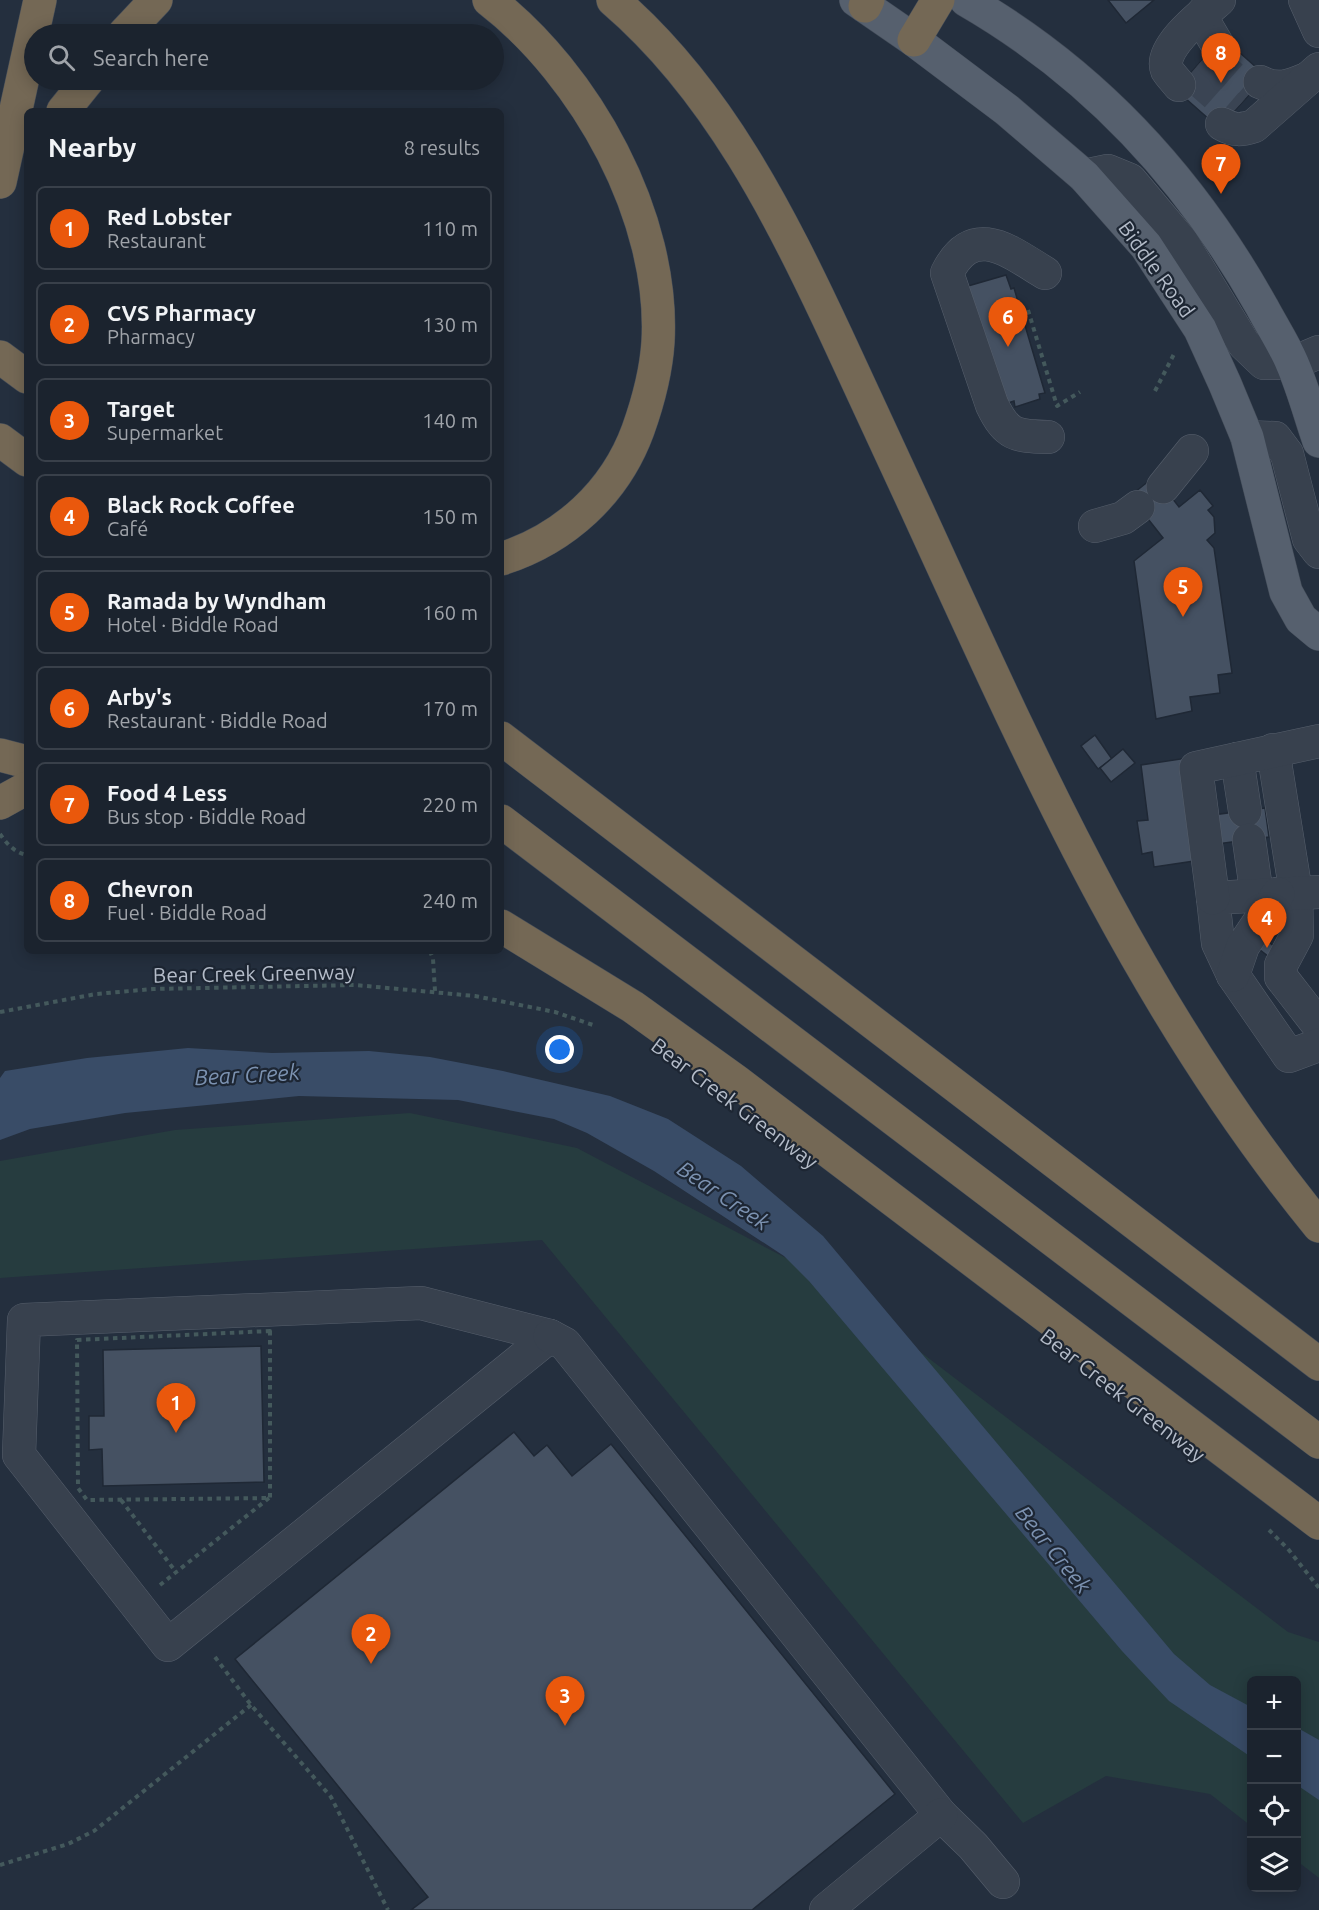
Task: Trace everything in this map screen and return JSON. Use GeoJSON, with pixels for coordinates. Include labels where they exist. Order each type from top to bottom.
{"type":"FeatureCollection","features":[{"type":"Feature","properties":{"kind":"highway"},"geometry":{"type":"LineString","coordinates":[[133,24],[156,0]]}},
{"type":"Feature","properties":{"kind":"highway"},"geometry":{"type":"LineString","coordinates":[[489,0],[537,44],[570,83],[604,134],[632,195],[648,248],[657,303],[658,343],[650,397],[632,446],[616,474],[589,508],[559,532],[526,551],[504,558]]}},
{"type":"Feature","properties":{"kind":"highway"},"geometry":{"type":"LineString","coordinates":[[613,0],[652,36],[691,81],[755,177],[809,277],[1022,738],[1096,886],[1195,1058],[1261,1151],[1319,1226]]}},
{"type":"Feature","properties":{"kind":"highway"},"geometry":{"type":"LineString","coordinates":[[914,40],[938,0]]}},
{"type":"Feature","properties":{"kind":"highway"},"geometry":{"type":"LineString","coordinates":[[31,24],[38,11]]}},
{"type":"Feature","properties":{"kind":"highway"},"geometry":{"type":"LineString","coordinates":[[0,77],[24,35]]}},
{"type":"Feature","properties":{"kind":"highway"},"geometry":{"type":"LineString","coordinates":[[0,182],[24,74]]}},
{"type":"Feature","properties":{"kind":"highway"},"geometry":{"type":"LineString","coordinates":[[65,108],[80,90]]}},
{"type":"Feature","properties":{"kind":"highway"},"geometry":{"type":"LineString","coordinates":[[0,189],[24,160]]}},
{"type":"Feature","properties":{"kind":"highway"},"geometry":{"type":"LineString","coordinates":[[0,357],[24,375]]}},
{"type":"Feature","properties":{"kind":"highway"},"geometry":{"type":"LineString","coordinates":[[0,440],[24,458]]}},
{"type":"Feature","properties":{"kind":"highway"},"geometry":{"type":"LineString","coordinates":[[504,740],[1319,1364]]}},
{"type":"Feature","properties":{"kind":"highway"},"geometry":{"type":"LineString","coordinates":[[0,755],[24,761]]}},
{"type":"Feature","properties":{"kind":"highway"},"geometry":{"type":"LineString","coordinates":[[0,803],[24,790]]}},
{"type":"Feature","properties":{"kind":"highway"},"geometry":{"type":"LineString","coordinates":[[504,822],[1319,1442]]}},
{"type":"Feature","properties":{"kind":"highway"},"geometry":{"type":"LineString","coordinates":[[504,928],[633,1007],[736,1081],[1319,1523]]}},
{"type":"Feature","properties":{"kind":"main road"},"geometry":{"type":"LineString","coordinates":[[966,0],[999,19],[1054,59],[1102,99],[1151,147],[1212,226],[1242,272],[1306,358],[1319,441]]}},
{"type":"Feature","properties":{"kind":"main road","name":"Biddle Road"},"geometry":{"type":"LineString","coordinates":[[863,2],[1007,110],[1084,176],[1146,246],[1200,329],[1247,437],[1286,592],[1301,619],[1319,634]]}},
{"type":"Feature","properties":{"kind":"lane"},"geometry":{"type":"LineString","coordinates":[[1305,0],[1319,31]]}},
{"type":"Feature","properties":{"kind":"lane"},"geometry":{"type":"LineString","coordinates":[[1084,176],[1108,171],[1130,180],[1182,242],[1244,344],[1264,363],[1306,358]]}},
{"type":"Feature","properties":{"kind":"lane"},"geometry":{"type":"LineString","coordinates":[[1045,273],[1008,250],[986,243],[970,246],[955,257],[947,273],[988,395],[1001,425],[1017,436],[1048,437]]}},
{"type":"Feature","properties":{"kind":"lane"},"geometry":{"type":"LineString","coordinates":[[1247,437],[1275,438],[1287,454],[1309,539],[1319,552]]}},
{"type":"Feature","properties":{"kind":"lane"},"geometry":{"type":"LineString","coordinates":[[1163,487],[1192,451]]}},
{"type":"Feature","properties":{"kind":"lane"},"geometry":{"type":"LineString","coordinates":[[1095,526],[1123,518],[1138,507]]}},
{"type":"Feature","properties":{"kind":"lane"},"geometry":{"type":"LineString","coordinates":[[1319,741],[1196,768],[1218,943],[1233,975],[1289,1056],[1319,1045]]}},
{"type":"Feature","properties":{"kind":"lane"},"geometry":{"type":"LineString","coordinates":[[1273,750],[1287,893],[1298,935],[1281,965],[1281,977],[1319,1026]]}},
{"type":"Feature","properties":{"kind":"lane"},"geometry":{"type":"LineString","coordinates":[[1237,759],[1247,825],[1287,893]]}},
{"type":"Feature","properties":{"kind":"lane"},"geometry":{"type":"LineString","coordinates":[[1214,898],[1287,893]]}},
{"type":"Feature","properties":{"kind":"lane"},"geometry":{"type":"LineString","coordinates":[[1233,975],[1243,946],[1287,893]]}},
{"type":"Feature","properties":{"kind":"lane"},"geometry":{"type":"LineString","coordinates":[[550,1336],[168,1645],[20,1455],[24,1320],[421,1303],[550,1336],[565,1344],[941,1815],[973,1846],[1004,1882]]}},
{"type":"Feature","properties":{"kind":"lane"},"geometry":{"type":"LineString","coordinates":[[826,1910],[941,1815]]}},
{"type":"Feature","properties":{"kind":"path"},"geometry":{"type":"LineString","coordinates":[[1028,310],[1057,406],[1080,392]]}},
{"type":"Feature","properties":{"kind":"path"},"geometry":{"type":"LineString","coordinates":[[1155,391],[1179,345]]}},
{"type":"Feature","properties":{"kind":"path"},"geometry":{"type":"LineString","coordinates":[[0,834],[6,843],[24,855]]}},
{"type":"Feature","properties":{"kind":"path"},"geometry":{"type":"LineString","coordinates":[[431,954],[435,973],[435,991]]}},
{"type":"Feature","properties":{"kind":"path","name":"Bear Creek Greenway"},"geometry":{"type":"LineString","coordinates":[[0,1012],[64,1002],[96,994],[153,989],[355,985],[435,991],[515,1003],[608,1029]]}},
{"type":"Feature","properties":{"kind":"path"},"geometry":{"type":"LineString","coordinates":[[270,1331],[270,1498],[87,1500],[78,1488],[77,1340],[270,1331]]}},
{"type":"Feature","properties":{"kind":"path"},"geometry":{"type":"LineString","coordinates":[[157,1588],[270,1498]]}},
{"type":"Feature","properties":{"kind":"path"},"geometry":{"type":"LineString","coordinates":[[121,1500],[176,1572]]}},
{"type":"Feature","properties":{"kind":"path"},"geometry":{"type":"LineString","coordinates":[[1268,1528],[1319,1588]]}},
{"type":"Feature","properties":{"kind":"path"},"geometry":{"type":"LineString","coordinates":[[215,1657],[251,1705],[331,1797],[388,1910]]}},
{"type":"Feature","properties":{"kind":"path"},"geometry":{"type":"LineString","coordinates":[[0,1865],[68,1844],[94,1831],[251,1705]]}},
{"type":"Feature","properties":{"kind":"green space"},"geometry":{"type":"Polygon","coordinates":[[[410,1113],[577,1148],[822,1277],[1288,1632],[1319,1642],[1319,1878],[1301,1864],[1301,1676],[1247,1676],[1247,1823],[1210,1794],[1106,1776],[1023,1823],[542,1240],[0,1278],[0,1161],[175,1130],[410,1113]]]}},
{"type":"Feature","properties":{"kind":"water","name":"Bear Creek"},"geometry":{"type":"Polygon","coordinates":[[[188,1048],[272,1053],[369,1051],[430,1057],[610,1096],[668,1119],[741,1166],[823,1236],[1174,1654],[1210,1685],[1247,1705],[1247,1754],[1169,1701],[1122,1651],[809,1281],[784,1256],[654,1171],[587,1133],[554,1119],[458,1100],[299,1096],[125,1113],[30,1129],[0,1140],[0,1078],[5,1071],[87,1058],[188,1048]]]}},
{"type":"Feature","properties":{"kind":"water"},"geometry":{"type":"Polygon","coordinates":[[[1301,1730],[1319,1740],[1319,1800],[1301,1788],[1301,1730]]]}},
{"type":"Feature","properties":{"kind":"building"},"geometry":{"type":"Polygon","coordinates":[[[1108,0],[1154,0],[1126,23],[1108,0]]]}},
{"type":"Feature","properties":{"kind":"building"},"geometry":{"type":"Polygon","coordinates":[[[1222,37],[1266,76],[1219,128],[1176,90],[1222,37]]]}},
{"type":"Feature","properties":{"kind":"building"},"geometry":{"type":"Polygon","coordinates":[[[1006,275],[1011,289],[1014,288],[1045,393],[1039,394],[1040,399],[1015,407],[1014,401],[1002,405],[968,286],[1006,275]]]}},
{"type":"Feature","properties":{"kind":"building"},"geometry":{"type":"Polygon","coordinates":[[[1155,476],[1179,507],[1200,490],[1213,506],[1208,510],[1214,517],[1215,533],[1207,540],[1214,548],[1232,673],[1218,675],[1220,693],[1190,697],[1192,711],[1156,719],[1134,561],[1163,538],[1130,496],[1155,476]]]}},
{"type":"Feature","properties":{"kind":"building"},"geometry":{"type":"Polygon","coordinates":[[[1095,735],[1112,759],[1098,769],[1081,746],[1095,735]]]}},
{"type":"Feature","properties":{"kind":"building"},"geometry":{"type":"Polygon","coordinates":[[[1123,749],[1135,763],[1111,782],[1100,768],[1123,749]]]}},
{"type":"Feature","properties":{"kind":"building"},"geometry":{"type":"Polygon","coordinates":[[[1187,758],[1201,860],[1154,867],[1152,852],[1142,854],[1137,821],[1148,820],[1141,765],[1187,758]]]}},
{"type":"Feature","properties":{"kind":"building"},"geometry":{"type":"Polygon","coordinates":[[[1265,808],[1269,837],[1217,844],[1213,815],[1265,808]]]}},
{"type":"Feature","properties":{"kind":"building"},"geometry":{"type":"Polygon","coordinates":[[[1258,934],[1283,953],[1277,963],[1251,943],[1258,934]]]}},
{"type":"Feature","properties":{"kind":"building"},"geometry":{"type":"Polygon","coordinates":[[[261,1346],[264,1482],[103,1486],[102,1449],[89,1450],[89,1416],[104,1416],[103,1350],[261,1346]]]}},
{"type":"Feature","properties":{"kind":"building"},"geometry":{"type":"Polygon","coordinates":[[[514,1432],[534,1456],[547,1445],[572,1476],[611,1444],[895,1794],[752,1910],[411,1910],[428,1897],[235,1659],[514,1432]]]}},
{"type":"Feature","properties":{"kind":"tunnel"},"geometry":{"type":"LineString","coordinates":[[1207,55],[1250,93]]}},
{"type":"Feature","properties":{"kind":"tunnel"},"geometry":{"type":"LineString","coordinates":[[1191,73],[1234,111]]}},
{"type":"Feature","properties":{"kind":"place","name":"Chevron"},"geometry":{"type":"Point","coordinates":[1221,83]}},
{"type":"Feature","properties":{"kind":"place","name":"Food 4 Less"},"geometry":{"type":"Point","coordinates":[1221,194]}},
{"type":"Feature","properties":{"kind":"place","name":"Arby's"},"geometry":{"type":"Point","coordinates":[1008,347]}},
{"type":"Feature","properties":{"kind":"place","name":"Ramada by Wyndham"},"geometry":{"type":"Point","coordinates":[1183,617]}},
{"type":"Feature","properties":{"kind":"place","name":"Black Rock Coffee"},"geometry":{"type":"Point","coordinates":[1267,948]}},
{"type":"Feature","properties":{"kind":"place","name":"Red Lobster"},"geometry":{"type":"Point","coordinates":[176,1433]}},
{"type":"Feature","properties":{"kind":"place","name":"CVS Pharmacy"},"geometry":{"type":"Point","coordinates":[371,1664]}},
{"type":"Feature","properties":{"kind":"place","name":"Target"},"geometry":{"type":"Point","coordinates":[565,1726]}}]}
